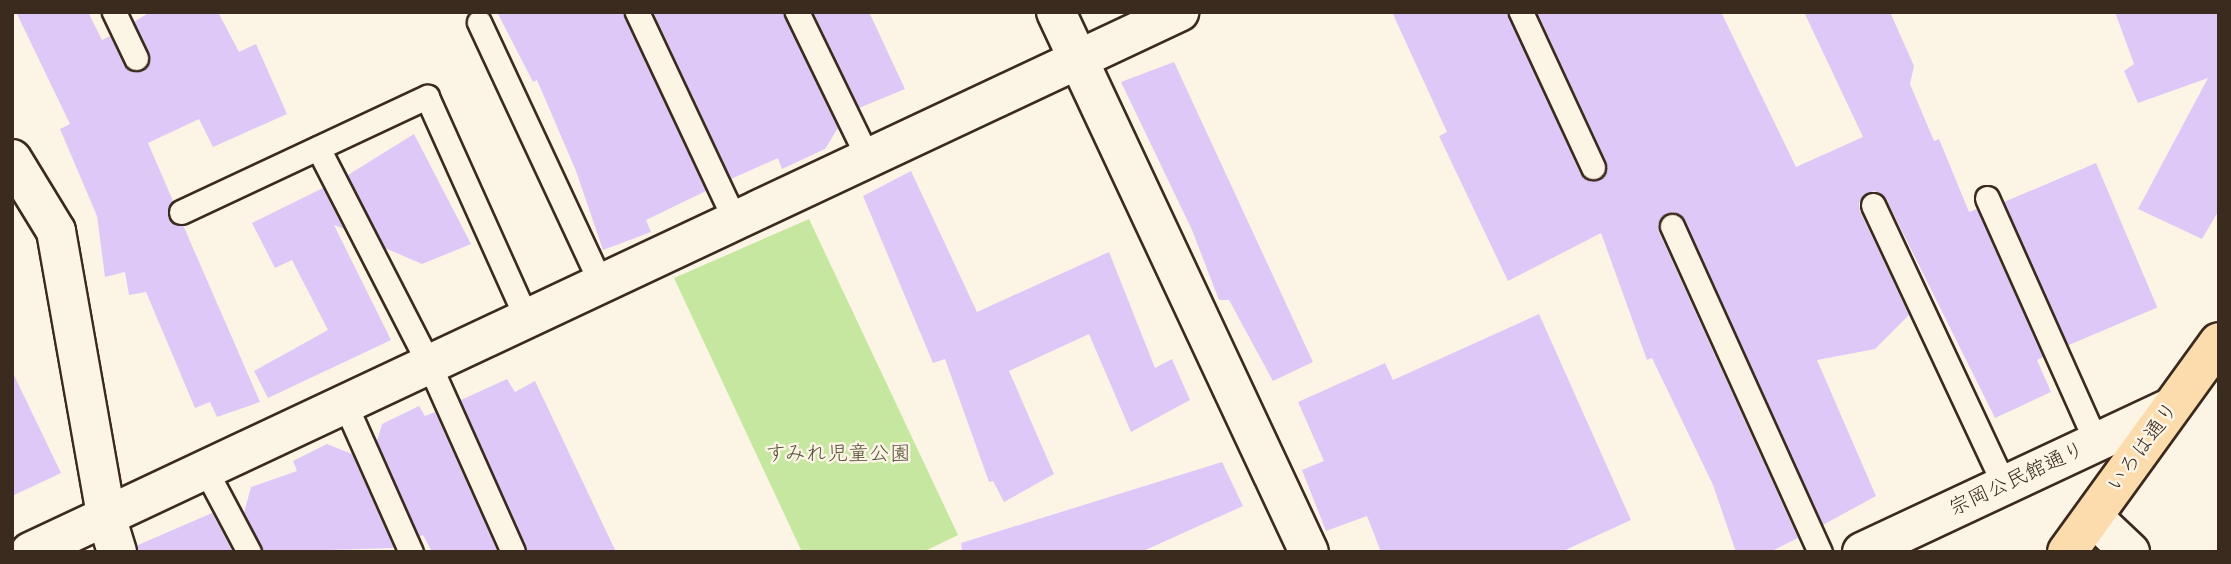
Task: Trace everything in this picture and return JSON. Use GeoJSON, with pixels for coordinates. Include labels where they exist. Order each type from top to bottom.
{"type":"FeatureCollection","features":[{"type":"Feature","properties":{"kind":"main road","name":"いろは通り"},"geometry":{"type":"LineString","coordinates":[[2067,552],[2219,342]]}},
{"type":"Feature","properties":{"kind":"street"},"geometry":{"type":"LineString","coordinates":[[1056,12],[1309,552]]}},
{"type":"Feature","properties":{"kind":"street"},"geometry":{"type":"LineString","coordinates":[[30,552],[1179,12]]}},
{"type":"Feature","properties":{"kind":"street"},"geometry":{"type":"LineString","coordinates":[[12,159],[56,231],[106,516],[117,552]]}},
{"type":"Feature","properties":{"kind":"street","name":"宗岡公民館通り"},"geometry":{"type":"LineString","coordinates":[[1862,552],[2171,407]]}},
{"type":"Feature","properties":{"kind":"street"},"geometry":{"type":"LineString","coordinates":[[2093,517],[2130,552]]}},
{"type":"Feature","properties":{"kind":"lane"},"geometry":{"type":"LineString","coordinates":[[114,12],[136,58]]}},
{"type":"Feature","properties":{"kind":"lane"},"geometry":{"type":"LineString","coordinates":[[637,12],[735,220]]}},
{"type":"Feature","properties":{"kind":"lane"},"geometry":{"type":"LineString","coordinates":[[797,12],[868,158]]}},
{"type":"Feature","properties":{"kind":"lane"},"geometry":{"type":"LineString","coordinates":[[1521,12],[1592,167]]}},
{"type":"Feature","properties":{"kind":"lane"},"geometry":{"type":"LineString","coordinates":[[479,22],[601,284]]}},
{"type":"Feature","properties":{"kind":"lane"},"geometry":{"type":"LineString","coordinates":[[181,212],[427,97],[526,317]]}},
{"type":"Feature","properties":{"kind":"lane"},"geometry":{"type":"LineString","coordinates":[[318,148],[429,363],[513,552]]}},
{"type":"Feature","properties":{"kind":"lane"},"geometry":{"type":"LineString","coordinates":[[1987,198],[2096,442]]}},
{"type":"Feature","properties":{"kind":"lane"},"geometry":{"type":"LineString","coordinates":[[1873,205],[2004,485]]}},
{"type":"Feature","properties":{"kind":"lane"},"geometry":{"type":"LineString","coordinates":[[1672,226],[1820,552]]}},
{"type":"Feature","properties":{"kind":"lane"},"geometry":{"type":"LineString","coordinates":[[345,404],[411,552]]}},
{"type":"Feature","properties":{"kind":"lane"},"geometry":{"type":"LineString","coordinates":[[205,469],[248,552]]}},
{"type":"Feature","properties":{"kind":"green space","name":"すみれ児童公園"},"geometry":{"type":"Polygon","coordinates":[[[809,219],[958,535],[923,552],[802,552],[674,278],[809,219]]]}},
{"type":"Feature","properties":{"kind":"building"},"geometry":{"type":"Polygon","coordinates":[[[16,12],[88,12],[102,40],[110,36],[124,65],[134,72],[147,66],[150,58],[134,22],[150,12],[218,12],[239,52],[256,44],[287,114],[213,147],[199,119],[148,143],[173,201],[168,217],[183,225],[260,402],[217,417],[210,402],[195,408],[146,292],[129,295],[125,272],[105,277],[97,216],[60,129],[70,124],[16,12]]]}},
{"type":"Feature","properties":{"kind":"building"},"geometry":{"type":"Polygon","coordinates":[[[497,12],[623,12],[706,191],[646,220],[651,232],[603,250],[576,171],[537,80],[533,82],[497,12]]]}},
{"type":"Feature","properties":{"kind":"building"},"geometry":{"type":"Polygon","coordinates":[[[653,12],[783,12],[838,128],[825,149],[782,169],[778,158],[731,179],[653,12]]]}},
{"type":"Feature","properties":{"kind":"building"},"geometry":{"type":"Polygon","coordinates":[[[813,12],[869,12],[905,89],[859,108],[813,12]]]}},
{"type":"Feature","properties":{"kind":"building"},"geometry":{"type":"Polygon","coordinates":[[[1392,12],[1507,12],[1580,173],[1592,181],[1605,174],[1606,161],[1537,12],[1721,12],[1796,167],[1863,137],[1804,12],[1890,12],[1914,66],[1910,84],[1934,141],[1939,139],[1969,212],[1977,209],[2043,357],[2037,360],[2051,392],[1995,418],[1886,199],[1875,191],[1866,193],[1859,203],[1860,211],[1909,315],[1875,349],[1817,360],[1876,496],[1823,525],[1685,220],[1674,212],[1666,214],[1658,224],[1659,232],[1798,538],[1770,552],[1736,552],[1713,485],[1652,358],[1647,360],[1601,233],[1508,281],[1439,136],[1447,132],[1392,12]]]}},
{"type":"Feature","properties":{"kind":"building"},"geometry":{"type":"Polygon","coordinates":[[[2115,12],[2219,12],[2219,210],[2202,239],[2138,209],[2208,78],[2138,103],[2124,71],[2134,64],[2115,12]]]}},
{"type":"Feature","properties":{"kind":"building"},"geometry":{"type":"Polygon","coordinates":[[[1174,62],[1313,362],[1273,381],[1229,300],[1219,300],[1192,230],[1121,82],[1174,62]]]}},
{"type":"Feature","properties":{"kind":"building"},"geometry":{"type":"Polygon","coordinates":[[[414,134],[471,244],[422,264],[385,248],[348,175],[414,134]]]}},
{"type":"Feature","properties":{"kind":"building"},"geometry":{"type":"Polygon","coordinates":[[[2096,163],[2157,308],[2065,347],[2004,202],[2096,163]]]}},
{"type":"Feature","properties":{"kind":"building"},"geometry":{"type":"Polygon","coordinates":[[[911,171],[977,312],[1109,252],[1155,368],[1172,359],[1190,400],[1131,432],[1089,334],[1009,371],[1054,474],[1004,502],[993,481],[989,482],[945,359],[933,363],[863,196],[911,171]]]}},
{"type":"Feature","properties":{"kind":"building"},"geometry":{"type":"Polygon","coordinates":[[[323,188],[344,229],[334,225],[391,340],[268,398],[254,371],[328,330],[292,260],[275,268],[252,223],[323,188]]]}},
{"type":"Feature","properties":{"kind":"building"},"geometry":{"type":"Polygon","coordinates":[[[1539,314],[1631,520],[1561,552],[1381,552],[1367,516],[1326,531],[1302,470],[1324,461],[1298,402],[1385,363],[1393,380],[1539,314]]]}},
{"type":"Feature","properties":{"kind":"building"},"geometry":{"type":"Polygon","coordinates":[[[12,371],[61,473],[12,496],[12,371]]]}},
{"type":"Feature","properties":{"kind":"building"},"geometry":{"type":"Polygon","coordinates":[[[507,379],[515,392],[535,381],[616,552],[527,552],[461,400],[507,379]]]}},
{"type":"Feature","properties":{"kind":"building"},"geometry":{"type":"Polygon","coordinates":[[[419,406],[425,416],[435,412],[498,552],[432,552],[423,535],[419,537],[377,441],[382,424],[419,406]]]}},
{"type":"Feature","properties":{"kind":"building"},"geometry":{"type":"Polygon","coordinates":[[[327,444],[352,454],[394,548],[263,552],[244,513],[251,487],[297,471],[293,461],[327,444]]]}},
{"type":"Feature","properties":{"kind":"building"},"geometry":{"type":"Polygon","coordinates":[[[1222,462],[1243,506],[1141,552],[962,552],[961,543],[1222,462]]]}},
{"type":"Feature","properties":{"kind":"building"},"geometry":{"type":"Polygon","coordinates":[[[212,513],[233,552],[138,552],[138,545],[212,513]]]}}]}
